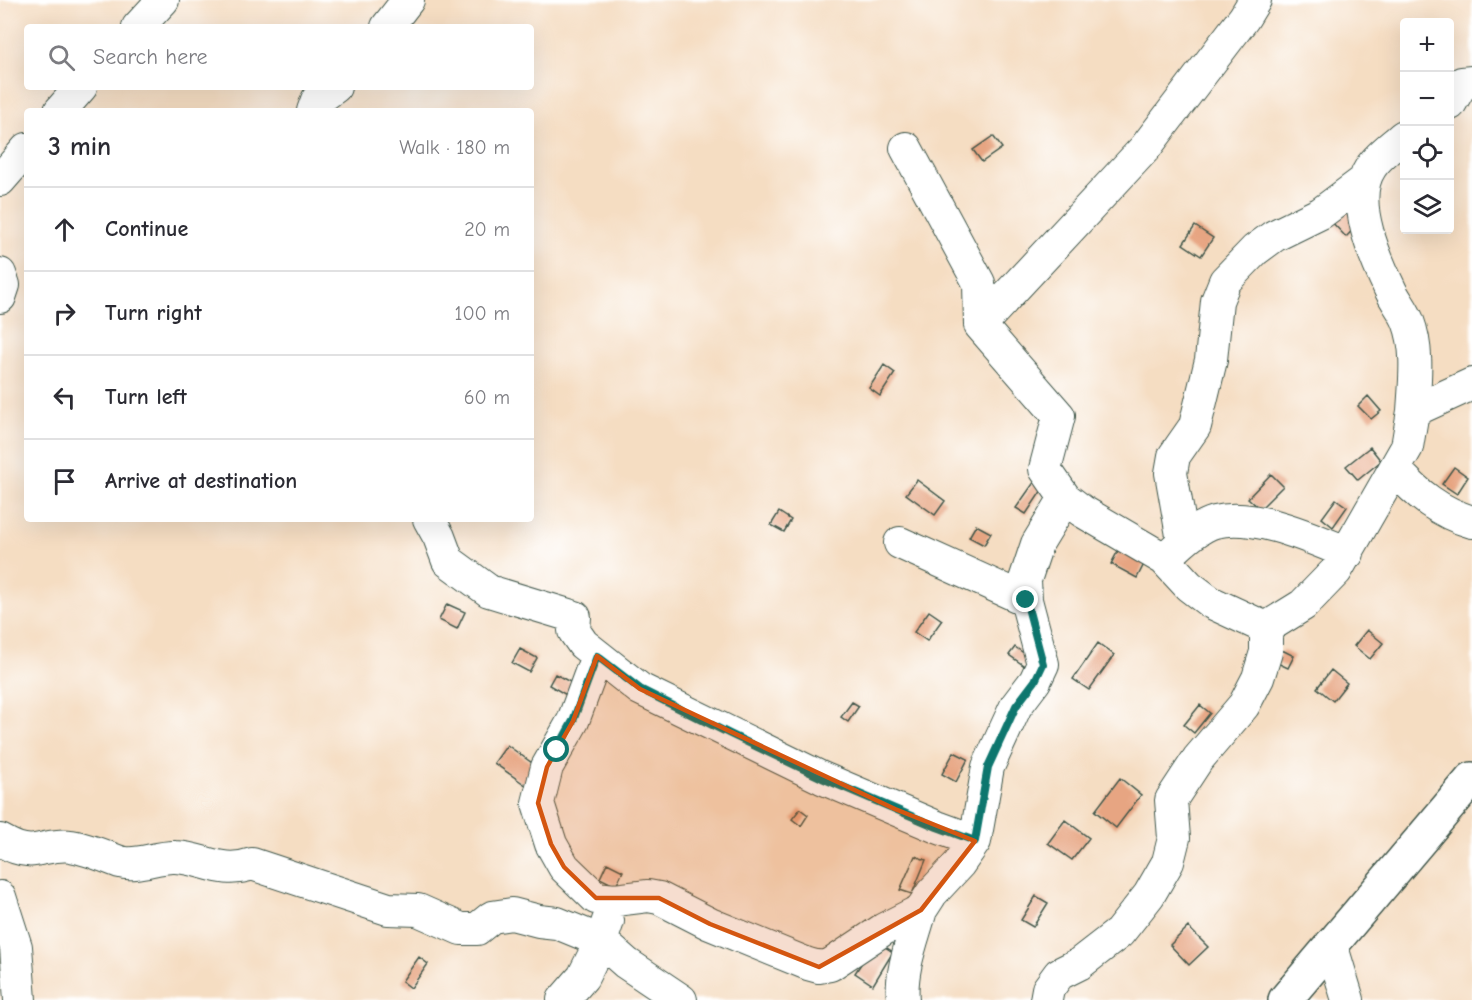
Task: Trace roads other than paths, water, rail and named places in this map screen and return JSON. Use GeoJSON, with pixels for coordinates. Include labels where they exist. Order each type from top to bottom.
{"type":"FeatureCollection","features":[{"type":"Feature","properties":{"kind":"main road"},"geometry":{"type":"LineString","coordinates":[[1285,1000],[1472,779]]}},
{"type":"Feature","properties":{"kind":"street"},"geometry":{"type":"LineString","coordinates":[[141,24],[163,0]]}},
{"type":"Feature","properties":{"kind":"street"},"geometry":{"type":"LineString","coordinates":[[389,24],[408,0]]}},
{"type":"Feature","properties":{"kind":"street"},"geometry":{"type":"LineString","coordinates":[[980,325],[1145,148],[1244,18],[1255,0]]}},
{"type":"Feature","properties":{"kind":"street"},"geometry":{"type":"LineString","coordinates":[[1454,96],[1462,83],[1472,82]]}},
{"type":"Feature","properties":{"kind":"street"},"geometry":{"type":"LineString","coordinates":[[63,108],[78,90]]}},
{"type":"Feature","properties":{"kind":"street"},"geometry":{"type":"LineString","coordinates":[[314,108],[317,100],[331,90]]}},
{"type":"Feature","properties":{"kind":"street"},"geometry":{"type":"LineString","coordinates":[[1266,628],[1303,605],[1336,571],[1407,447],[1413,411],[1417,357],[1408,320],[1390,290],[1370,242],[1361,203],[1365,180],[1371,167],[1400,140]]}},
{"type":"Feature","properties":{"kind":"street"},"geometry":{"type":"LineString","coordinates":[[906,148],[979,283],[980,325],[1059,416],[1045,469],[1065,498],[1082,511],[1173,550]]}},
{"type":"Feature","properties":{"kind":"street"},"geometry":{"type":"LineString","coordinates":[[0,180],[24,152]]}},
{"type":"Feature","properties":{"kind":"street"},"geometry":{"type":"LineString","coordinates":[[1266,628],[1210,602],[1189,586],[1173,550],[1171,473],[1174,456],[1196,426],[1211,360],[1217,301],[1225,281],[1255,250],[1274,236],[1322,213],[1365,180]]}},
{"type":"Feature","properties":{"kind":"street"},"geometry":{"type":"LineString","coordinates":[[0,274],[4,285],[0,297]]}},
{"type":"Feature","properties":{"kind":"street"},"geometry":{"type":"LineString","coordinates":[[1413,411],[1472,384]]}},
{"type":"Feature","properties":{"kind":"street"},"geometry":{"type":"LineString","coordinates":[[1395,469],[1415,491],[1438,508],[1472,522]]}},
{"type":"Feature","properties":{"kind":"street"},"geometry":{"type":"LineString","coordinates":[[903,1000],[905,970],[921,910],[932,893],[959,864],[975,841],[988,767],[1016,706],[1035,681],[1043,664],[1026,600],[1025,580],[1036,544],[1065,498]]}},
{"type":"Feature","properties":{"kind":"street"},"geometry":{"type":"LineString","coordinates":[[1173,550],[1214,522],[1247,520],[1280,528],[1348,553]]}},
{"type":"Feature","properties":{"kind":"street"},"geometry":{"type":"LineString","coordinates":[[431,522],[448,561],[489,591],[574,617],[574,631],[597,656],[640,689],[822,778],[975,841]]}},
{"type":"Feature","properties":{"kind":"street"},"geometry":{"type":"LineString","coordinates":[[900,543],[1026,600]]}},
{"type":"Feature","properties":{"kind":"street"},"geometry":{"type":"LineString","coordinates":[[1046,1000],[1048,989],[1059,974],[1079,964],[1119,933],[1149,895],[1168,862],[1174,838],[1171,800],[1198,759],[1244,705],[1258,678],[1266,652],[1266,628]]}},
{"type":"Feature","properties":{"kind":"street"},"geometry":{"type":"LineString","coordinates":[[597,656],[573,721],[547,767],[538,803],[551,844],[564,867],[596,898],[615,900],[648,896],[660,898],[710,924],[819,967],[830,965],[885,929],[921,910]]}},
{"type":"Feature","properties":{"kind":"street"},"geometry":{"type":"LineString","coordinates":[[0,840],[15,848],[33,850],[54,844],[72,846],[121,862],[174,857],[238,869],[252,864],[388,909],[418,910],[461,929],[477,929],[492,917],[512,914],[557,923],[602,941],[626,963],[681,1000]]}},
{"type":"Feature","properties":{"kind":"street"},"geometry":{"type":"LineString","coordinates":[[0,897],[16,947],[20,1000]]}},
{"type":"Feature","properties":{"kind":"street"},"geometry":{"type":"LineString","coordinates":[[563,1000],[583,977],[602,941],[615,900]]}},
{"type":"Feature","properties":{"kind":"street"},"geometry":{"type":"LineString","coordinates":[[1331,944],[1348,1000]]}}]}
